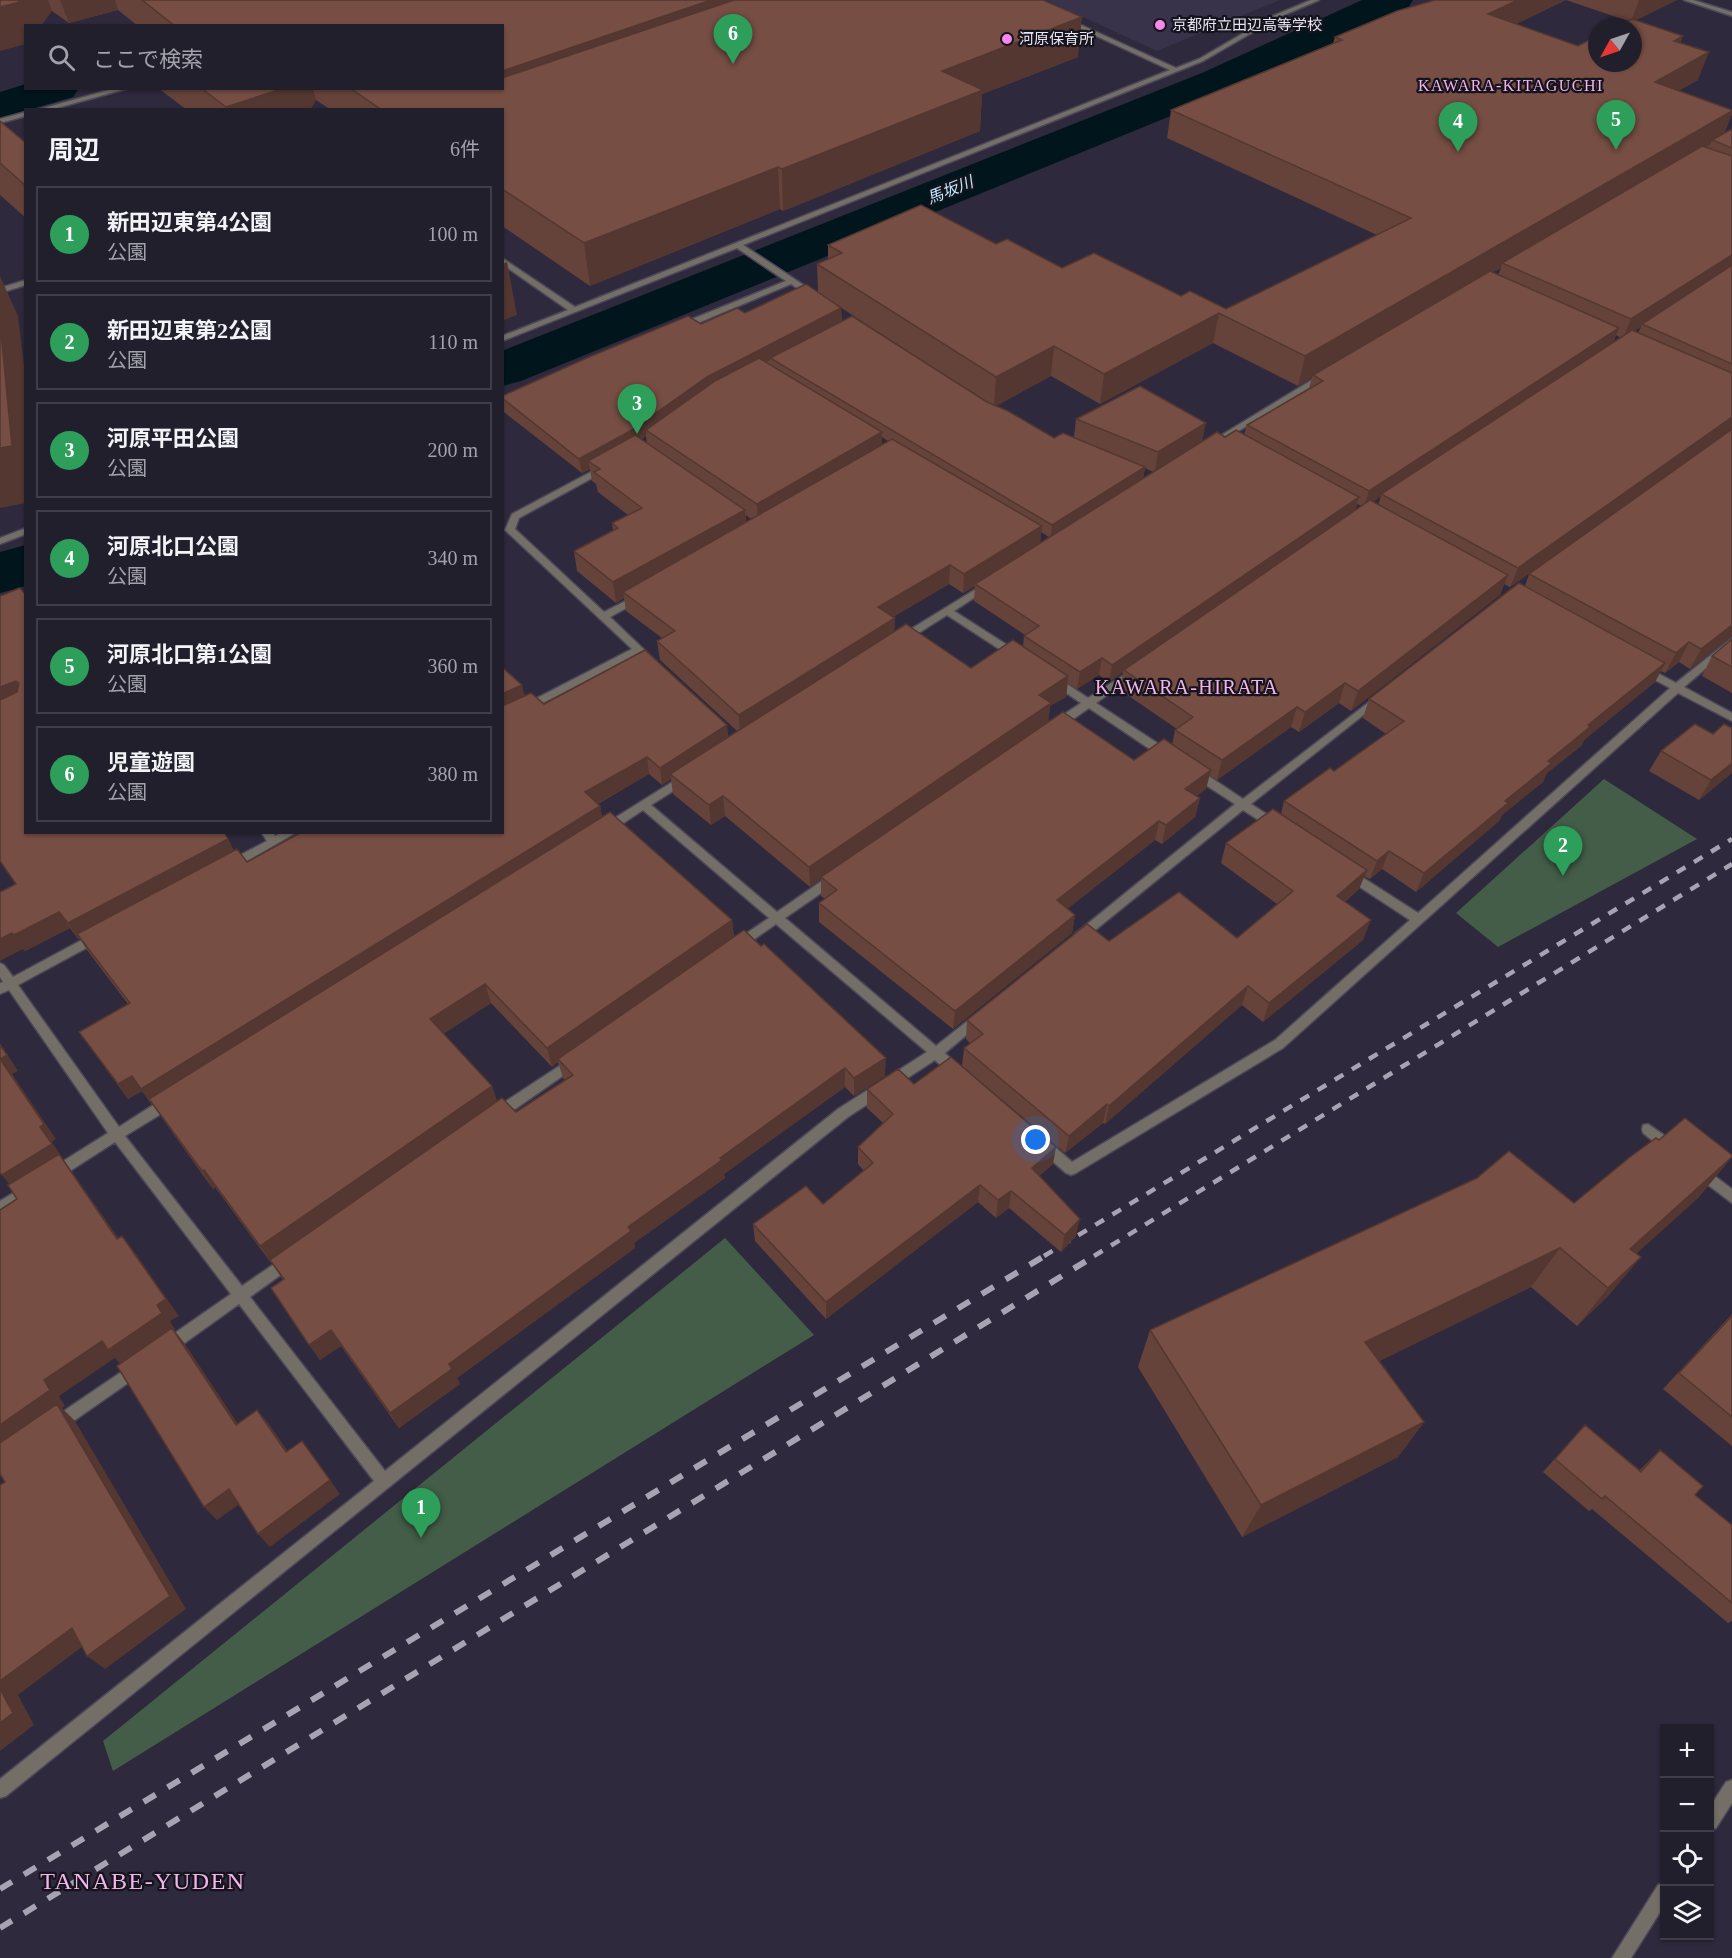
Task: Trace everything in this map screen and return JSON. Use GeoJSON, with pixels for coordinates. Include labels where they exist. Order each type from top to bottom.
{"type":"FeatureCollection","features":[{"type":"Feature","properties":{"kind":"street"},"geometry":{"type":"LineString","coordinates":[[504,338],[742,248],[1201,60],[1275,17],[1316,0]]}},
{"type":"Feature","properties":{"kind":"street"},"geometry":{"type":"LineString","coordinates":[[1687,0],[1732,14]]}},
{"type":"Feature","properties":{"kind":"street"},"geometry":{"type":"LineString","coordinates":[[1063,19],[1176,70]]}},
{"type":"Feature","properties":{"kind":"street"},"geometry":{"type":"LineString","coordinates":[[48,108],[118,90]]}},
{"type":"Feature","properties":{"kind":"street"},"geometry":{"type":"LineString","coordinates":[[0,121],[24,115]]}},
{"type":"Feature","properties":{"kind":"street"},"geometry":{"type":"LineString","coordinates":[[742,248],[818,299]]}},
{"type":"Feature","properties":{"kind":"street"},"geometry":{"type":"LineString","coordinates":[[504,261],[574,310]]}},
{"type":"Feature","properties":{"kind":"street"},"geometry":{"type":"LineString","coordinates":[[675,329],[793,281]]}},
{"type":"Feature","properties":{"kind":"street"},"geometry":{"type":"LineString","coordinates":[[0,291],[24,283]]}},
{"type":"Feature","properties":{"kind":"street"},"geometry":{"type":"LineString","coordinates":[[1204,448],[1334,371]]}},
{"type":"Feature","properties":{"kind":"street"},"geometry":{"type":"LineString","coordinates":[[1223,436],[1233,442]]}},
{"type":"Feature","properties":{"kind":"street"},"geometry":{"type":"LineString","coordinates":[[618,460],[515,516],[510,530],[663,673]]}},
{"type":"Feature","properties":{"kind":"street"},"geometry":{"type":"LineString","coordinates":[[0,541],[22,532]]}},
{"type":"Feature","properties":{"kind":"street"},"geometry":{"type":"LineString","coordinates":[[897,642],[994,581]]}},
{"type":"Feature","properties":{"kind":"street"},"geometry":{"type":"LineString","coordinates":[[603,617],[645,594]]}},
{"type":"Feature","properties":{"kind":"street"},"geometry":{"type":"LineString","coordinates":[[947,611],[1022,660]]}},
{"type":"Feature","properties":{"kind":"street"},"geometry":{"type":"LineString","coordinates":[[1035,1138],[1071,1169],[1279,1044],[1732,641]]}},
{"type":"Feature","properties":{"kind":"street"},"geometry":{"type":"LineString","coordinates":[[504,720],[638,650]]}},
{"type":"Feature","properties":{"kind":"street"},"geometry":{"type":"LineString","coordinates":[[1050,730],[1148,663]]}},
{"type":"Feature","properties":{"kind":"street"},"geometry":{"type":"LineString","coordinates":[[1635,665],[1732,717]]}},
{"type":"Feature","properties":{"kind":"street"},"geometry":{"type":"LineString","coordinates":[[1041,672],[1282,830]]}},
{"type":"Feature","properties":{"kind":"street"},"geometry":{"type":"LineString","coordinates":[[1066,947],[1390,689]]}},
{"type":"Feature","properties":{"kind":"street"},"geometry":{"type":"LineString","coordinates":[[594,837],[692,773]]}},
{"type":"Feature","properties":{"kind":"street"},"geometry":{"type":"LineString","coordinates":[[644,805],[963,1076]]}},
{"type":"Feature","properties":{"kind":"street"},"geometry":{"type":"LineString","coordinates":[[222,870],[270,837]]}},
{"type":"Feature","properties":{"kind":"street"},"geometry":{"type":"LineString","coordinates":[[1341,868],[1419,920]]}},
{"type":"Feature","properties":{"kind":"street"},"geometry":{"type":"LineString","coordinates":[[728,952],[845,871]]}},
{"type":"Feature","properties":{"kind":"street"},"geometry":{"type":"LineString","coordinates":[[5,986],[105,933]]}},
{"type":"Feature","properties":{"kind":"street"},"geometry":{"type":"LineString","coordinates":[[0,968],[5,986],[384,1482]]}},
{"type":"Feature","properties":{"kind":"street"},"geometry":{"type":"LineString","coordinates":[[0,1790],[843,1113],[936,1053],[992,1008]]}},
{"type":"Feature","properties":{"kind":"street"},"geometry":{"type":"LineString","coordinates":[[484,1124],[582,1055]]}},
{"type":"Feature","properties":{"kind":"street"},"geometry":{"type":"LineString","coordinates":[[0,1208],[178,1096]]}},
{"type":"Feature","properties":{"kind":"street"},"geometry":{"type":"LineString","coordinates":[[1648,1129],[1732,1197]]}},
{"type":"Feature","properties":{"kind":"street"},"geometry":{"type":"LineString","coordinates":[[48,1430],[299,1254]]}},
{"type":"Feature","properties":{"kind":"street"},"geometry":{"type":"LineString","coordinates":[[1714,1816],[1732,1788]]}},
{"type":"Feature","properties":{"kind":"street"},"geometry":{"type":"LineString","coordinates":[[1621,1958],[1660,1899]]}},
{"type":"Feature","properties":{"kind":"shaded area","name":"京都府立田辺高等学校"},"geometry":{"type":"Polygon","coordinates":[[[1046,0],[1280,0],[1157,51],[1046,0]]]}},
{"type":"Feature","properties":{"kind":"green space"},"geometry":{"type":"Polygon","coordinates":[[[1604,779],[1697,839],[1498,947],[1456,913],[1604,779]]]}},
{"type":"Feature","properties":{"kind":"green space"},"geometry":{"type":"Polygon","coordinates":[[[725,1238],[814,1335],[113,1771],[103,1741],[725,1238]]]}},
{"type":"Feature","properties":{"kind":"building"},"geometry":{"type":"Polygon","coordinates":[[[0,0],[17,0],[20,2],[0,7],[0,0]]]}},
{"type":"Feature","properties":{"kind":"building"},"geometry":{"type":"Polygon","coordinates":[[[142,0],[711,0],[504,70],[504,24],[172,24],[142,0]]]}},
{"type":"Feature","properties":{"kind":"building"},"geometry":{"type":"Polygon","coordinates":[[[734,0],[1043,0],[1082,17],[942,71],[983,90],[584,243],[504,190],[504,108],[379,108],[353,90],[504,90],[504,77],[734,0]]]}},
{"type":"Feature","properties":{"kind":"building"},"geometry":{"type":"Polygon","coordinates":[[[1435,0],[1518,0],[1488,14],[1578,46],[1588,41],[1588,72],[1642,72],[1642,22],[1683,36],[1674,41],[1709,52],[1655,82],[1732,111],[1305,356],[1219,313],[1104,374],[1054,346],[996,377],[817,264],[842,253],[828,245],[921,205],[996,244],[1007,239],[1062,268],[1094,253],[1181,296],[1190,291],[1226,309],[1411,218],[1171,110],[1342,40],[1335,37],[1397,11],[1435,0]]]}},
{"type":"Feature","properties":{"kind":"building"},"geometry":{"type":"Polygon","coordinates":[[[204,90],[278,90],[226,107],[204,90]]]}},
{"type":"Feature","properties":{"kind":"building"},"geometry":{"type":"Polygon","coordinates":[[[0,121],[24,141],[24,184],[0,163],[0,121]]]}},
{"type":"Feature","properties":{"kind":"building"},"geometry":{"type":"Polygon","coordinates":[[[1732,129],[1732,148],[1712,140],[1732,129]]]}},
{"type":"Feature","properties":{"kind":"building"},"geometry":{"type":"Polygon","coordinates":[[[1702,146],[1732,156],[1732,255],[1631,319],[1502,263],[1702,146]]]}},
{"type":"Feature","properties":{"kind":"building"},"geometry":{"type":"Polygon","coordinates":[[[1732,265],[1732,364],[1642,324],[1732,265]]]}},
{"type":"Feature","properties":{"kind":"building"},"geometry":{"type":"Polygon","coordinates":[[[1490,271],[1619,328],[1369,491],[1247,425],[1323,381],[1313,375],[1490,271]]]}},
{"type":"Feature","properties":{"kind":"building"},"geometry":{"type":"Polygon","coordinates":[[[806,284],[841,308],[707,377],[632,430],[579,459],[504,400],[504,395],[688,316],[701,324],[737,308],[745,313],[806,284]]]}},
{"type":"Feature","properties":{"kind":"building"},"geometry":{"type":"Polygon","coordinates":[[[852,316],[987,402],[1008,411],[1054,438],[1063,433],[1145,467],[1052,525],[770,358],[852,316]]]}},
{"type":"Feature","properties":{"kind":"building"},"geometry":{"type":"Polygon","coordinates":[[[0,322],[12,446],[0,448],[0,322]]]}},
{"type":"Feature","properties":{"kind":"building"},"geometry":{"type":"Polygon","coordinates":[[[1632,330],[1732,373],[1732,417],[1518,568],[1381,494],[1632,330]]]}},
{"type":"Feature","properties":{"kind":"building"},"geometry":{"type":"Polygon","coordinates":[[[759,358],[882,432],[757,504],[646,430],[715,381],[759,358]]]}},
{"type":"Feature","properties":{"kind":"building"},"geometry":{"type":"Polygon","coordinates":[[[1140,386],[1206,423],[1158,452],[1076,419],[1140,386]]]}},
{"type":"Feature","properties":{"kind":"building"},"geometry":{"type":"Polygon","coordinates":[[[1732,429],[1732,625],[1701,649],[1689,642],[1676,653],[1529,574],[1732,429]]]}},
{"type":"Feature","properties":{"kind":"building"},"geometry":{"type":"Polygon","coordinates":[[[1236,430],[1359,497],[1112,665],[1102,658],[1080,672],[1024,636],[1039,626],[975,584],[1217,432],[1225,437],[1236,430]]]}},
{"type":"Feature","properties":{"kind":"building"},"geometry":{"type":"Polygon","coordinates":[[[635,435],[745,510],[613,582],[574,551],[618,528],[612,523],[642,508],[594,472],[600,469],[588,461],[635,435]]]}},
{"type":"Feature","properties":{"kind":"building"},"geometry":{"type":"Polygon","coordinates":[[[892,439],[1042,526],[964,574],[950,565],[878,607],[895,618],[739,715],[657,641],[675,631],[623,592],[892,439]]]}},
{"type":"Feature","properties":{"kind":"building"},"geometry":{"type":"Polygon","coordinates":[[[1370,500],[1508,575],[1358,691],[1345,683],[1305,712],[1297,707],[1222,760],[1175,730],[1193,717],[1124,670],[1370,500]]]}},
{"type":"Feature","properties":{"kind":"building"},"geometry":{"type":"Polygon","coordinates":[[[1519,583],[1665,663],[1588,725],[1590,727],[1548,761],[1552,763],[1505,801],[1508,803],[1424,873],[1389,851],[1377,861],[1284,801],[1330,768],[1334,771],[1404,721],[1369,699],[1519,583]]]}},
{"type":"Feature","properties":{"kind":"building"},"geometry":{"type":"Polygon","coordinates":[[[20,588],[24,593],[24,834],[225,834],[228,839],[68,923],[59,912],[14,935],[12,933],[0,939],[0,892],[16,884],[0,861],[0,700],[17,692],[19,683],[16,681],[0,687],[0,596],[20,588]]]}},
{"type":"Feature","properties":{"kind":"building"},"geometry":{"type":"Polygon","coordinates":[[[906,624],[971,668],[1013,640],[1068,676],[1039,695],[1051,703],[809,867],[723,796],[709,805],[670,774],[906,624]]]}},
{"type":"Feature","properties":{"kind":"building"},"geometry":{"type":"Polygon","coordinates":[[[1732,639],[1732,667],[1712,656],[1732,639]]]}},
{"type":"Feature","properties":{"kind":"building"},"geometry":{"type":"Polygon","coordinates":[[[645,650],[727,725],[660,768],[647,757],[585,792],[600,806],[141,1089],[132,1076],[118,1084],[79,1032],[130,1003],[77,934],[237,849],[247,862],[298,834],[504,834],[504,705],[531,693],[544,704],[645,650]]]}},
{"type":"Feature","properties":{"kind":"building"},"geometry":{"type":"Polygon","coordinates":[[[504,669],[522,685],[504,693],[504,669]]]}},
{"type":"Feature","properties":{"kind":"building"},"geometry":{"type":"Polygon","coordinates":[[[1063,712],[1134,760],[1164,739],[1211,770],[1185,789],[1200,798],[1166,825],[1159,821],[1057,900],[1075,915],[955,1011],[819,903],[837,890],[821,877],[1063,712]]]}},
{"type":"Feature","properties":{"kind":"building"},"geometry":{"type":"Polygon","coordinates":[[[1695,724],[1713,734],[1724,724],[1732,728],[1732,763],[1711,780],[1661,751],[1695,724]]]}},
{"type":"Feature","properties":{"kind":"building"},"geometry":{"type":"Polygon","coordinates":[[[1273,809],[1367,870],[1337,896],[1371,920],[1269,1003],[1248,986],[1109,1106],[1107,1104],[1069,1136],[964,1048],[983,1034],[967,1020],[1087,924],[1109,941],[1179,892],[1237,938],[1293,891],[1226,843],[1273,809]]]}},
{"type":"Feature","properties":{"kind":"building"},"geometry":{"type":"Polygon","coordinates":[[[610,812],[732,920],[547,1048],[485,984],[430,1019],[492,1086],[260,1246],[149,1099],[610,812]]]}},
{"type":"Feature","properties":{"kind":"building"},"geometry":{"type":"Polygon","coordinates":[[[744,930],[761,946],[764,944],[886,1058],[854,1078],[845,1068],[628,1227],[631,1231],[449,1364],[452,1369],[390,1413],[331,1330],[309,1345],[271,1288],[284,1279],[270,1260],[502,1098],[516,1112],[573,1075],[558,1059],[744,930]]]}},
{"type":"Feature","properties":{"kind":"building"},"geometry":{"type":"Polygon","coordinates":[[[0,1045],[7,1055],[0,1059],[0,1045]]]}},
{"type":"Feature","properties":{"kind":"building"},"geometry":{"type":"Polygon","coordinates":[[[951,1057],[1056,1147],[1032,1168],[1080,1219],[1065,1235],[1011,1191],[998,1200],[980,1185],[826,1302],[753,1224],[806,1186],[823,1204],[873,1163],[858,1147],[893,1114],[867,1089],[898,1069],[914,1084],[951,1057]]]}},
{"type":"Feature","properties":{"kind":"building"},"geometry":{"type":"Polygon","coordinates":[[[0,1059],[44,1124],[40,1127],[52,1144],[2,1175],[0,1173],[0,1059]]]}},
{"type":"Feature","properties":{"kind":"building"},"geometry":{"type":"Polygon","coordinates":[[[1685,1118],[1732,1157],[1630,1249],[1641,1257],[1608,1288],[1560,1248],[1365,1342],[1424,1422],[1261,1505],[1150,1330],[1477,1178],[1509,1151],[1574,1203],[1630,1157],[1656,1138],[1659,1140],[1685,1118]]]}},
{"type":"Feature","properties":{"kind":"building"},"geometry":{"type":"Polygon","coordinates":[[[59,1154],[117,1239],[122,1236],[166,1299],[157,1305],[162,1313],[108,1350],[102,1341],[44,1380],[50,1390],[0,1425],[0,1210],[17,1199],[8,1185],[59,1154]]]}},
{"type":"Feature","properties":{"kind":"building"},"geometry":{"type":"Polygon","coordinates":[[[1732,1316],[1732,1417],[1679,1373],[1732,1316]]]}},
{"type":"Feature","properties":{"kind":"building"},"geometry":{"type":"Polygon","coordinates":[[[172,1328],[236,1425],[257,1410],[286,1452],[302,1441],[330,1480],[258,1534],[229,1489],[204,1507],[117,1366],[172,1328]]]}},
{"type":"Feature","properties":{"kind":"building"},"geometry":{"type":"Polygon","coordinates":[[[57,1404],[170,1596],[87,1656],[72,1628],[0,1681],[0,1485],[5,1482],[0,1474],[0,1443],[57,1404]]]}},
{"type":"Feature","properties":{"kind":"building"},"geometry":{"type":"Polygon","coordinates":[[[1585,1425],[1641,1472],[1660,1450],[1703,1486],[1695,1495],[1732,1525],[1732,1603],[1605,1496],[1602,1499],[1555,1459],[1585,1425]]]}},
{"type":"Feature","properties":{"kind":"building"},"geometry":{"type":"Polygon","coordinates":[[[0,1689],[13,1713],[0,1723],[0,1689]]]}},
{"type":"Feature","properties":{"kind":"waterway","name":"馬坂川"},"geometry":{"type":"LineString","coordinates":[[504,369],[1217,82],[1394,0]]}},
{"type":"Feature","properties":{"kind":"waterway"},"geometry":{"type":"LineString","coordinates":[[0,105],[51,90]]}},
{"type":"Feature","properties":{"kind":"waterway","name":"馬坂川"},"geometry":{"type":"LineString","coordinates":[[0,574],[24,565]]}},
{"type":"Feature","properties":{"kind":"railway"},"geometry":{"type":"LineString","coordinates":[[1044,1256],[1732,839]]}},
{"type":"Feature","properties":{"kind":"railway"},"geometry":{"type":"LineString","coordinates":[[1094,1256],[1732,864]]}},
{"type":"Feature","properties":{"kind":"railway"},"geometry":{"type":"LineString","coordinates":[[0,1889],[1046,1255]]}},
{"type":"Feature","properties":{"kind":"railway"},"geometry":{"type":"LineString","coordinates":[[0,1928],[1096,1255]]}},
{"type":"Feature","properties":{"kind":"place","name":"京都府立田辺高等学校"},"geometry":{"type":"Point","coordinates":[1160,25]}},
{"type":"Feature","properties":{"kind":"place","name":"河原保育所"},"geometry":{"type":"Point","coordinates":[1007,39]}},
{"type":"Feature","properties":{"kind":"place","name":"児童遊園"},"geometry":{"type":"Point","coordinates":[733,64]}},
{"type":"Feature","properties":{"kind":"place","name":"河原北口第1公園"},"geometry":{"type":"Point","coordinates":[1616,150]}},
{"type":"Feature","properties":{"kind":"place","name":"河原北口公園"},"geometry":{"type":"Point","coordinates":[1458,152]}},
{"type":"Feature","properties":{"kind":"place","name":"河原平田公園"},"geometry":{"type":"Point","coordinates":[637,434]}},
{"type":"Feature","properties":{"kind":"place","name":"新田辺東第2公園"},"geometry":{"type":"Point","coordinates":[1563,876]}},
{"type":"Feature","properties":{"kind":"place","name":"新田辺東第4公園"},"geometry":{"type":"Point","coordinates":[421,1538]}},
{"type":"Feature","properties":{"kind":"district","name":"KAWARA-KITAGUCHI"},"geometry":{"type":"Point","coordinates":[1511,85]}},
{"type":"Feature","properties":{"kind":"district","name":"KAWARA-HIRATA"},"geometry":{"type":"Point","coordinates":[1187,687]}},
{"type":"Feature","properties":{"kind":"district","name":"TANABE-YUDEN"},"geometry":{"type":"Point","coordinates":[143,1881]}}]}
